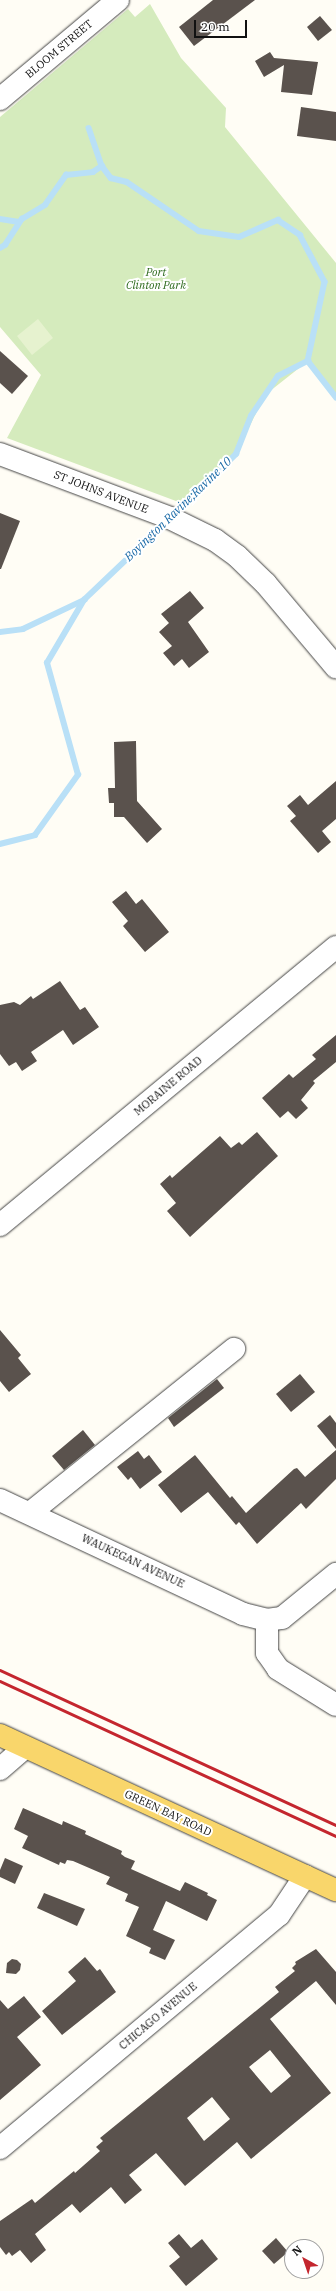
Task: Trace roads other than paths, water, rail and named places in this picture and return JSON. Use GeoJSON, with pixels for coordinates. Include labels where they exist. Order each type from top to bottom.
{"type":"FeatureCollection","features":[{"type":"Feature","properties":{"kind":"main road","name":"GREEN BAY ROAD"},"geometry":{"type":"LineString","coordinates":[[0,1735],[336,1890]]}},
{"type":"Feature","properties":{"kind":"street","name":"BLOOM STREET"},"geometry":{"type":"LineString","coordinates":[[0,99],[115,1]]}},
{"type":"Feature","properties":{"kind":"street","name":"ST JOHNS AVENUE"},"geometry":{"type":"LineString","coordinates":[[0,454],[192,527],[215,540],[238,556],[266,584],[336,667]]}},
{"type":"Feature","properties":{"kind":"street","name":"MORAINE ROAD"},"geometry":{"type":"LineString","coordinates":[[0,1225],[336,947]]}},
{"type":"Feature","properties":{"kind":"street"},"geometry":{"type":"LineString","coordinates":[[30,1513],[234,1349]]}},
{"type":"Feature","properties":{"kind":"street","name":"WAUKEGAN AVENUE"},"geometry":{"type":"LineString","coordinates":[[0,1500],[243,1614],[267,1620]]}},
{"type":"Feature","properties":{"kind":"street"},"geometry":{"type":"LineString","coordinates":[[336,1574],[282,1618],[267,1620],[267,1653],[278,1669],[336,1705]]}},
{"type":"Feature","properties":{"kind":"street"},"geometry":{"type":"LineString","coordinates":[[0,1769],[25,1747]]}},
{"type":"Feature","properties":{"kind":"street","name":"CHICAGO AVENUE"},"geometry":{"type":"LineString","coordinates":[[0,2148],[279,1915],[305,1876]]}},
{"type":"Feature","properties":{"kind":"waterway","name":"Boyington Ravine;Ravine 10"},"geometry":{"type":"LineString","coordinates":[[89,128],[102,166]]}},
{"type":"Feature","properties":{"kind":"waterway","name":"Boyington Ravine;Ravine 10"},"geometry":{"type":"LineString","coordinates":[[0,248],[5,245],[22,219],[45,205],[66,175],[93,172],[102,166],[111,178],[127,182],[199,231],[239,237],[278,220],[300,235],[325,282],[308,361]]}},
{"type":"Feature","properties":{"kind":"waterway"},"geometry":{"type":"LineString","coordinates":[[0,219],[19,222]]}},
{"type":"Feature","properties":{"kind":"waterway","name":"Boyington Ravine;Ravine 10"},"geometry":{"type":"LineString","coordinates":[[174,515],[236,454],[251,416],[278,376],[308,361],[336,397]]}},
{"type":"Feature","properties":{"kind":"waterway","name":"Boyington Ravine;Ravine 10"},"geometry":{"type":"LineString","coordinates":[[0,844],[35,835],[78,775],[47,663],[84,600],[166,522]]}},
{"type":"Feature","properties":{"kind":"waterway","name":"Boyington Ravine;Ravine 10"},"geometry":{"type":"LineString","coordinates":[[0,632],[23,629],[84,600]]}},
{"type":"Feature","properties":{"kind":"railway"},"geometry":{"type":"LineString","coordinates":[[0,1670],[336,1825]]}},
{"type":"Feature","properties":{"kind":"railway"},"geometry":{"type":"LineString","coordinates":[[0,1681],[336,1836]]}},
{"type":"Feature","properties":{"kind":"park label","name":"Port Clinton Park"},"geometry":{"type":"Point","coordinates":[156,279]}}]}
